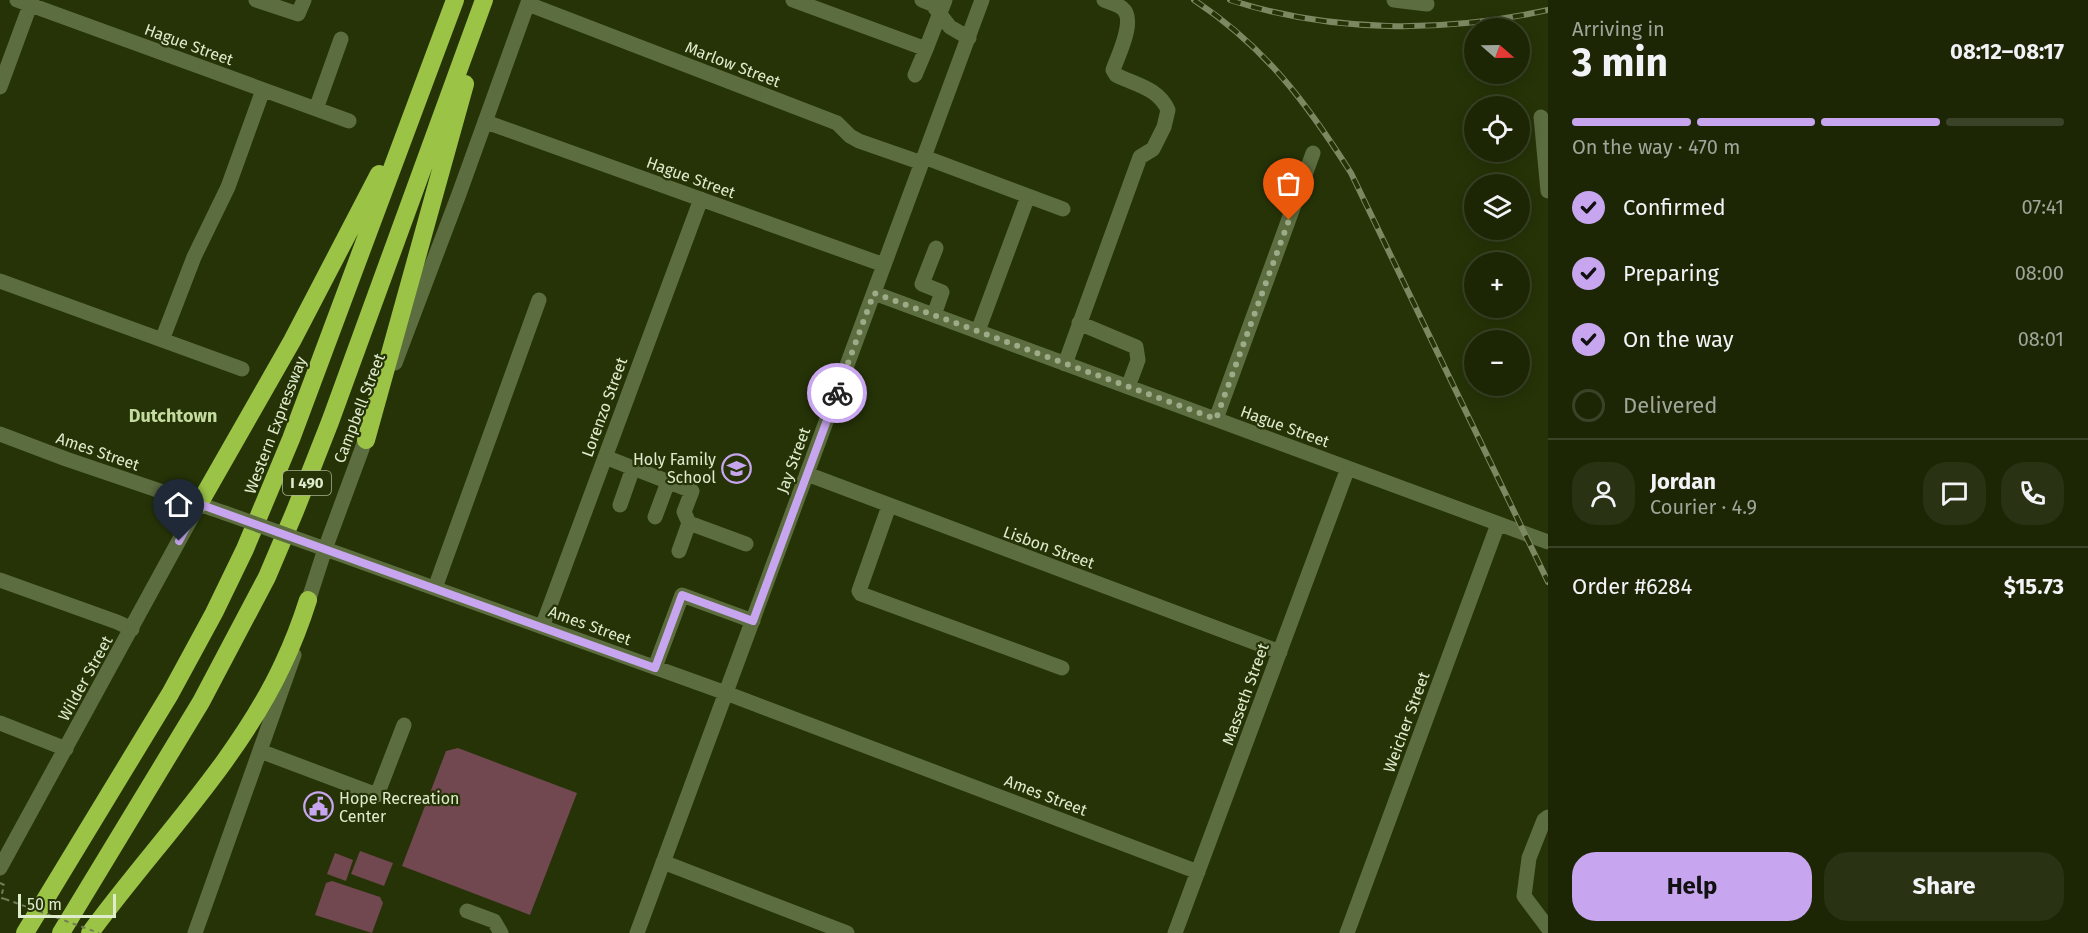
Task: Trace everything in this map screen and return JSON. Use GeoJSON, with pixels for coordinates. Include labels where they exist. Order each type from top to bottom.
{"type":"FeatureCollection","features":[{"type":"Feature","properties":{"kind":"highway","name":"Western Expressway"},"geometry":{"type":"LineString","coordinates":[[24,933],[170,694],[214,613],[245,549],[291,439],[455,0]]}},
{"type":"Feature","properties":{"kind":"highway"},"geometry":{"type":"LineString","coordinates":[[366,440],[487,0]]}},
{"type":"Feature","properties":{"kind":"highway","name":"I 490"},"geometry":{"type":"LineString","coordinates":[[61,933],[201,702],[267,577],[325,437],[487,0]]}},
{"type":"Feature","properties":{"kind":"highway"},"geometry":{"type":"LineString","coordinates":[[199,504],[272,376],[363,207],[441,39]]}},
{"type":"Feature","properties":{"kind":"highway"},"geometry":{"type":"LineString","coordinates":[[90,933],[241,735],[283,664],[308,600]]}},
{"type":"Feature","properties":{"kind":"street"},"geometry":{"type":"LineString","coordinates":[[256,0],[298,14],[304,0]]}},
{"type":"Feature","properties":{"kind":"street"},"geometry":{"type":"LineString","coordinates":[[793,0],[926,49]]}},
{"type":"Feature","properties":{"kind":"street"},"geometry":{"type":"LineString","coordinates":[[922,0],[932,4],[950,27],[969,38]]}},
{"type":"Feature","properties":{"kind":"street"},"geometry":{"type":"LineString","coordinates":[[915,75],[945,0]]}},
{"type":"Feature","properties":{"kind":"street","name":"Jay Street"},"geometry":{"type":"LineString","coordinates":[[637,933],[982,0]]}},
{"type":"Feature","properties":{"kind":"street"},"geometry":{"type":"LineString","coordinates":[[1065,364],[1140,157],[1153,149],[1164,127],[1168,110],[1159,96],[1149,89],[1116,75],[1113,70],[1129,25],[1128,16],[1122,8],[1104,0]]}},
{"type":"Feature","properties":{"kind":"street"},"geometry":{"type":"LineString","coordinates":[[1394,0],[1427,4]]}},
{"type":"Feature","properties":{"kind":"street"},"geometry":{"type":"LineString","coordinates":[[0,87],[26,2]]}},
{"type":"Feature","properties":{"kind":"street","name":"Hague Street"},"geometry":{"type":"LineString","coordinates":[[26,2],[349,121]]}},
{"type":"Feature","properties":{"kind":"street","name":"Campbell Street"},"geometry":{"type":"LineString","coordinates":[[195,933],[287,677],[320,547],[366,440],[529,2]]}},
{"type":"Feature","properties":{"kind":"street","name":"Marlow Street"},"geometry":{"type":"LineString","coordinates":[[529,2],[837,123],[850,136],[859,141],[923,160],[1063,209]]}},
{"type":"Feature","properties":{"kind":"street"},"geometry":{"type":"LineString","coordinates":[[316,109],[341,39]]}},
{"type":"Feature","properties":{"kind":"street"},"geometry":{"type":"LineString","coordinates":[[162,340],[194,257],[228,187],[263,90]]}},
{"type":"Feature","properties":{"kind":"street"},"geometry":{"type":"LineString","coordinates":[[1541,117],[1548,191]]}},
{"type":"Feature","properties":{"kind":"street","name":"Hague Street"},"geometry":{"type":"LineString","coordinates":[[486,122],[884,265]]}},
{"type":"Feature","properties":{"kind":"street"},"geometry":{"type":"LineString","coordinates":[[1216,419],[1313,153]]}},
{"type":"Feature","properties":{"kind":"street"},"geometry":{"type":"LineString","coordinates":[[978,331],[1028,196]]}},
{"type":"Feature","properties":{"kind":"street","name":"Lorenzo Street"},"geometry":{"type":"LineString","coordinates":[[542,627],[700,199]]}},
{"type":"Feature","properties":{"kind":"street"},"geometry":{"type":"LineString","coordinates":[[934,315],[942,292],[922,284],[936,249]]}},
{"type":"Feature","properties":{"kind":"street"},"geometry":{"type":"LineString","coordinates":[[0,281],[242,369]]}},
{"type":"Feature","properties":{"kind":"street","name":"Hague Street"},"geometry":{"type":"LineString","coordinates":[[874,293],[1548,542]]}},
{"type":"Feature","properties":{"kind":"street"},"geometry":{"type":"LineString","coordinates":[[435,588],[539,300]]}},
{"type":"Feature","properties":{"kind":"street"},"geometry":{"type":"LineString","coordinates":[[1079,323],[1136,347],[1138,360],[1128,387]]}},
{"type":"Feature","properties":{"kind":"street","name":"Ames Street"},"geometry":{"type":"LineString","coordinates":[[0,434],[726,693],[1198,872]]}},
{"type":"Feature","properties":{"kind":"street"},"geometry":{"type":"LineString","coordinates":[[605,457],[692,491],[684,512],[689,523],[679,551]]}},
{"type":"Feature","properties":{"kind":"street"},"geometry":{"type":"LineString","coordinates":[[620,505],[633,468]]}},
{"type":"Feature","properties":{"kind":"street","name":"Masseth Street"},"geometry":{"type":"LineString","coordinates":[[1175,933],[1348,468]]}},
{"type":"Feature","properties":{"kind":"street","name":"Lisbon Street"},"geometry":{"type":"LineString","coordinates":[[807,474],[1280,652]]}},
{"type":"Feature","properties":{"kind":"street"},"geometry":{"type":"LineString","coordinates":[[655,517],[668,482]]}},
{"type":"Feature","properties":{"kind":"street","name":"Wilder Street"},"geometry":{"type":"LineString","coordinates":[[0,868],[199,504]]}},
{"type":"Feature","properties":{"kind":"street"},"geometry":{"type":"LineString","coordinates":[[889,506],[859,591],[861,594],[1062,668]]}},
{"type":"Feature","properties":{"kind":"street"},"geometry":{"type":"LineString","coordinates":[[689,523],[746,544]]}},
{"type":"Feature","properties":{"kind":"street","name":"Weicher Street"},"geometry":{"type":"LineString","coordinates":[[1347,933],[1498,524]]}},
{"type":"Feature","properties":{"kind":"street"},"geometry":{"type":"LineString","coordinates":[[0,580],[132,629]]}},
{"type":"Feature","properties":{"kind":"street"},"geometry":{"type":"LineString","coordinates":[[655,668],[682,595],[753,621]]}},
{"type":"Feature","properties":{"kind":"street"},"geometry":{"type":"LineString","coordinates":[[0,723],[66,749]]}},
{"type":"Feature","properties":{"kind":"street"},"geometry":{"type":"LineString","coordinates":[[260,751],[376,795],[404,725]]}},
{"type":"Feature","properties":{"kind":"street"},"geometry":{"type":"LineString","coordinates":[[1548,817],[1544,820],[1528,858],[1524,896],[1548,928]]}},
{"type":"Feature","properties":{"kind":"street"},"geometry":{"type":"LineString","coordinates":[[663,862],[847,933]]}},
{"type":"Feature","properties":{"kind":"street"},"geometry":{"type":"LineString","coordinates":[[467,911],[494,921],[501,933]]}},
{"type":"Feature","properties":{"kind":"path"},"geometry":{"type":"LineString","coordinates":[[0,883],[4,885],[0,898],[99,933]]}},
{"type":"Feature","properties":{"kind":"shaded area"},"geometry":{"type":"Polygon","coordinates":[[[458,748],[577,793],[530,915],[402,866],[446,751],[458,748]]]}},
{"type":"Feature","properties":{"kind":"shaded area"},"geometry":{"type":"Polygon","coordinates":[[[360,851],[393,863],[384,886],[351,874],[360,851]]]}},
{"type":"Feature","properties":{"kind":"shaded area"},"geometry":{"type":"Polygon","coordinates":[[[335,853],[353,860],[346,881],[327,874],[335,853]]]}},
{"type":"Feature","properties":{"kind":"shaded area"},"geometry":{"type":"Polygon","coordinates":[[[332,881],[380,897],[383,903],[372,933],[315,915],[326,883],[332,881]]]}},
{"type":"Feature","properties":{"kind":"railway"},"geometry":{"type":"LineString","coordinates":[[1194,0],[1219,18],[1263,57],[1300,99],[1351,173],[1548,582]]}},
{"type":"Feature","properties":{"kind":"railway"},"geometry":{"type":"LineString","coordinates":[[1230,0],[1308,19],[1388,26],[1469,23],[1548,10]]}},
{"type":"Feature","properties":{"kind":"way so far"},"geometry":{"type":"LineString","coordinates":[[837,393],[874,293],[1216,419],[1289,220]]}},
{"type":"Feature","properties":{"kind":"place","name":"Holy Family School"},"geometry":{"type":"Point","coordinates":[737,468]}},
{"type":"Feature","properties":{"kind":"place","name":"Hope Recreation Center"},"geometry":{"type":"Point","coordinates":[318,807]}},
{"type":"Feature","properties":{"kind":"district","name":"Dutchtown"},"geometry":{"type":"Point","coordinates":[173,416]}},
{"type":"Feature","properties":{"kind":"route"},"geometry":{"type":"LineString","coordinates":[[179,541],[199,504],[655,668],[682,595],[753,621],[837,393]]}}]}
